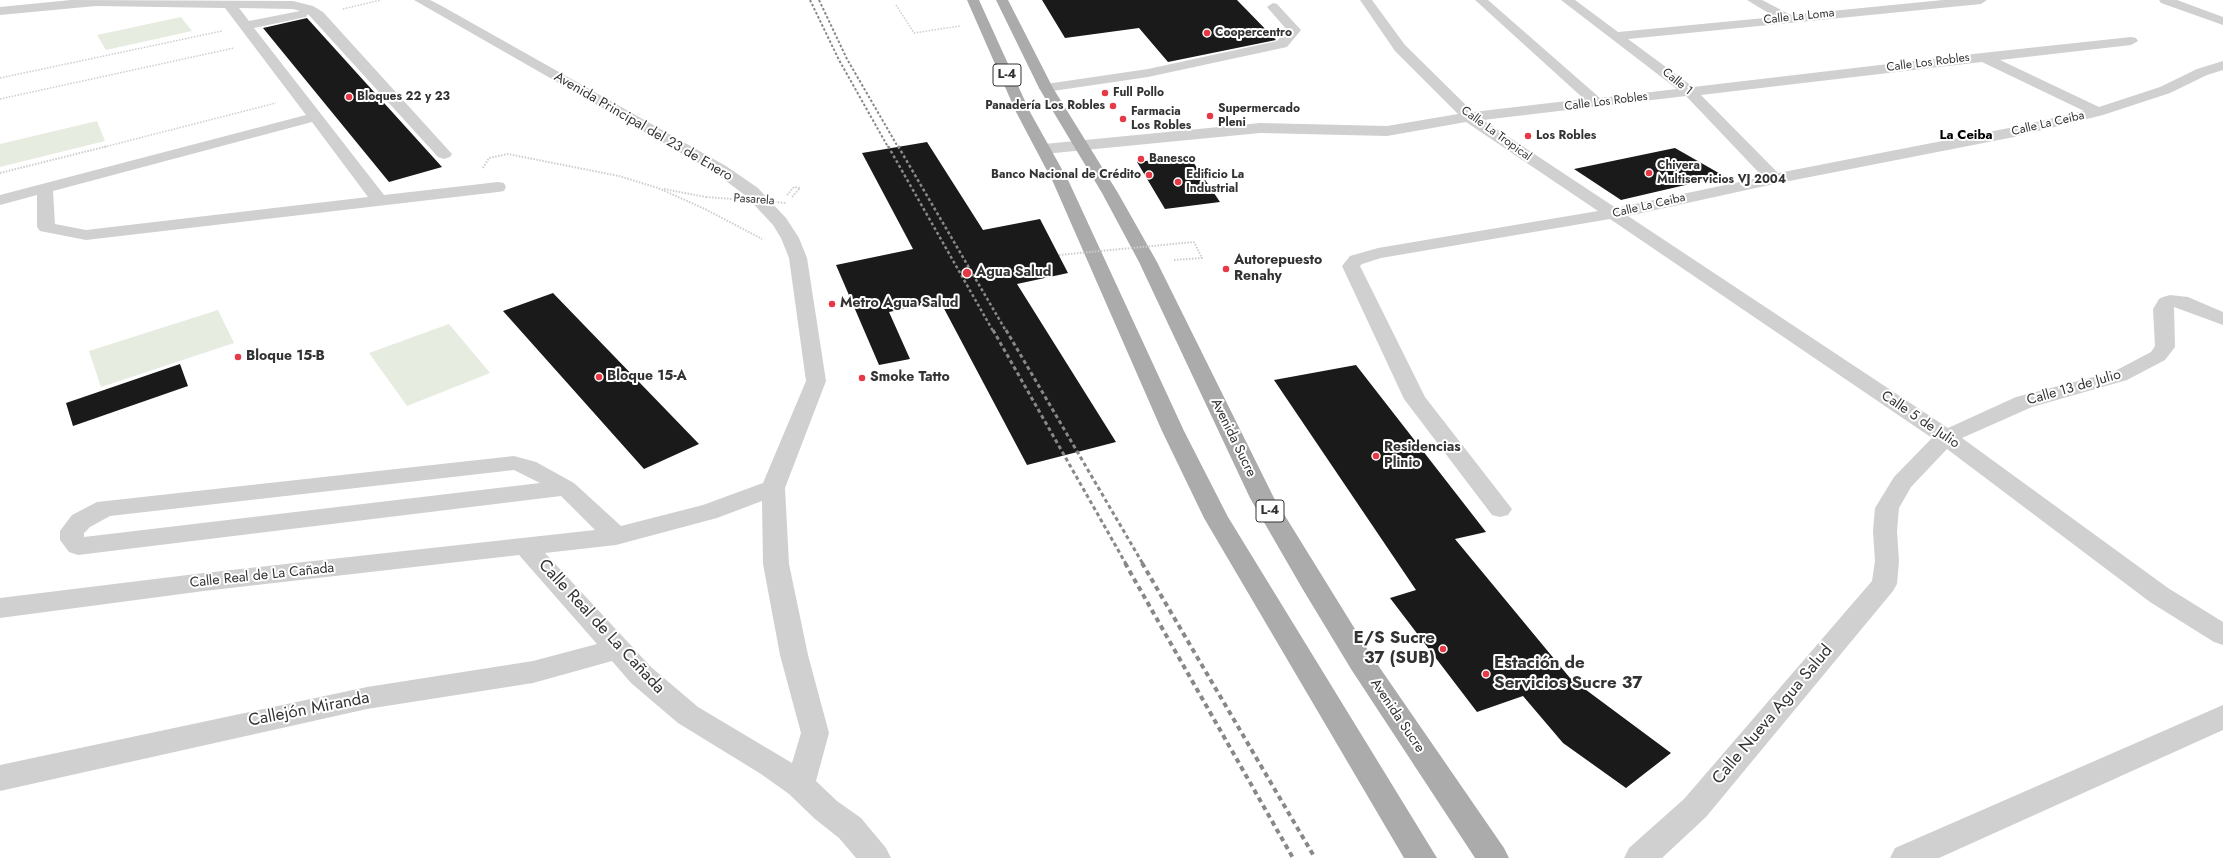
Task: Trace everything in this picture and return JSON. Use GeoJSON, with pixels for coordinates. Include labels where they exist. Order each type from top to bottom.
{"type":"FeatureCollection","features":[{"type":"Feature","properties":{"kind":"main road","name":"L-4"},"geometry":{"type":"LineString","coordinates":[[973,0],[1023,112],[1061,182],[1173,431],[1216,518],[1422,858]]}},
{"type":"Feature","properties":{"kind":"main road","name":"Avenida Sucre"},"geometry":{"type":"LineString","coordinates":[[1002,0],[1046,88],[1148,262],[1262,498],[1361,662],[1493,858]]}},
{"type":"Feature","properties":{"kind":"street"},"geometry":{"type":"LineString","coordinates":[[77,0],[95,2],[229,4],[302,7],[318,15],[444,154]]}},
{"type":"Feature","properties":{"kind":"street","name":"Avenida Principal del 23 de Enero"},"geometry":{"type":"LineString","coordinates":[[420,0],[720,169],[752,192],[780,222],[790,238],[798,258],[816,381],[772,488],[776,564],[794,655],[814,733],[800,785]]}},
{"type":"Feature","properties":{"kind":"street","name":"Calle La Tropical"},"geometry":{"type":"LineString","coordinates":[[1366,0],[1400,48],[1469,117],[1611,214]]}},
{"type":"Feature","properties":{"kind":"street"},"geometry":{"type":"LineString","coordinates":[[1481,0],[1596,102]]}},
{"type":"Feature","properties":{"kind":"street","name":"Calle 1"},"geometry":{"type":"LineString","coordinates":[[1567,0],[1618,36],[1690,92],[1774,179]]}},
{"type":"Feature","properties":{"kind":"street"},"geometry":{"type":"LineString","coordinates":[[1753,0],[1787,18]]}},
{"type":"Feature","properties":{"kind":"street","name":"Calle La Loma"},"geometry":{"type":"LineString","coordinates":[[1618,36],[1787,18],[1981,0]]}},
{"type":"Feature","properties":{"kind":"street"},"geometry":{"type":"LineString","coordinates":[[2165,0],[2223,21]]}},
{"type":"Feature","properties":{"kind":"street"},"geometry":{"type":"LineString","coordinates":[[0,11],[95,2]]}},
{"type":"Feature","properties":{"kind":"street"},"geometry":{"type":"LineString","coordinates":[[229,4],[380,201]]}},
{"type":"Feature","properties":{"kind":"street"},"geometry":{"type":"LineString","coordinates":[[1046,88],[1148,73],[1282,44],[1294,30],[1273,7]]}},
{"type":"Feature","properties":{"kind":"street"},"geometry":{"type":"LineString","coordinates":[[246,26],[313,12]]}},
{"type":"Feature","properties":{"kind":"street","name":"Calle Los Robles"},"geometry":{"type":"LineString","coordinates":[[1044,150],[1080,145],[1260,128],[1387,130],[1469,117],[2131,41]]}},
{"type":"Feature","properties":{"kind":"street"},"geometry":{"type":"LineString","coordinates":[[1982,57],[2098,112]]}},
{"type":"Feature","properties":{"kind":"street","name":"Calle La Ceiba"},"geometry":{"type":"LineString","coordinates":[[1500,509],[1415,400],[1351,266],[1356,260],[1378,253],[1611,214],[1774,179],[2014,132],[2098,112],[2165,90],[2202,72],[2223,65]]}},
{"type":"Feature","properties":{"kind":"street"},"geometry":{"type":"LineString","coordinates":[[0,200],[315,117]]}},
{"type":"Feature","properties":{"kind":"street"},"geometry":{"type":"LineString","coordinates":[[45,188],[46,227],[60,232],[86,235],[498,187]]}},
{"type":"Feature","properties":{"kind":"street","name":"Calle 5 de Julio"},"geometry":{"type":"LineString","coordinates":[[1611,214],[1946,437],[2159,595],[2223,635]]}},
{"type":"Feature","properties":{"kind":"street","name":"Calle 13 de Julio"},"geometry":{"type":"LineString","coordinates":[[1946,437],[2024,402],[2120,376],[2158,356],[2165,347],[2163,309],[2166,303],[2170,301],[2181,301],[2223,319]]}},
{"type":"Feature","properties":{"kind":"street","name":"Calle Nueva Agua Salud"},"geometry":{"type":"LineString","coordinates":[[1640,858],[1695,808],[1884,584],[1888,560],[1885,531],[1887,508],[1902,482],[1946,437]]}},
{"type":"Feature","properties":{"kind":"street"},"geometry":{"type":"LineString","coordinates":[[566,488],[78,546],[72,540],[72,531],[81,521],[105,508],[514,462],[528,467],[566,488],[616,536]]}},
{"type":"Feature","properties":{"kind":"street","name":"Calle Real de La Cañada"},"geometry":{"type":"LineString","coordinates":[[0,608],[616,536],[709,512],[772,488]]}},
{"type":"Feature","properties":{"kind":"street","name":"Calle Real de La Cañada"},"geometry":{"type":"LineString","coordinates":[[525,546],[641,674],[688,715],[771,765],[800,785]]}},
{"type":"Feature","properties":{"kind":"street","name":"Callejón Miranda"},"geometry":{"type":"LineString","coordinates":[[0,778],[242,724],[367,698],[533,672],[618,649]]}},
{"type":"Feature","properties":{"kind":"street"},"geometry":{"type":"LineString","coordinates":[[1906,858],[2223,717]]}},
{"type":"Feature","properties":{"kind":"street"},"geometry":{"type":"LineString","coordinates":[[800,785],[826,810],[850,828],[875,858]]}},
{"type":"Feature","properties":{"kind":"path"},"geometry":{"type":"LineString","coordinates":[[368,4],[381,0]]}},
{"type":"Feature","properties":{"kind":"path"},"geometry":{"type":"LineString","coordinates":[[896,4],[914,33],[984,23]]}},
{"type":"Feature","properties":{"kind":"path"},"geometry":{"type":"LineString","coordinates":[[0,78],[246,26]]}},
{"type":"Feature","properties":{"kind":"path"},"geometry":{"type":"LineString","coordinates":[[0,99],[258,42]]}},
{"type":"Feature","properties":{"kind":"path"},"geometry":{"type":"LineString","coordinates":[[0,173],[300,97]]}},
{"type":"Feature","properties":{"kind":"path"},"geometry":{"type":"LineString","coordinates":[[477,190],[484,164],[489,158],[508,154],[619,176],[658,188],[705,209],[798,258]]}},
{"type":"Feature","properties":{"kind":"path","name":"Pasarela"},"geometry":{"type":"LineString","coordinates":[[658,188],[706,197],[787,203],[800,188],[794,187],[784,198]]}},
{"type":"Feature","properties":{"kind":"path"},"geometry":{"type":"LineString","coordinates":[[1059,255],[1194,242],[1202,258]]}},
{"type":"Feature","properties":{"kind":"shaded area"},"geometry":{"type":"Polygon","coordinates":[[[181,17],[192,31],[106,50],[97,35],[181,17]]]}},
{"type":"Feature","properties":{"kind":"shaded area"},"geometry":{"type":"Polygon","coordinates":[[[97,121],[105,141],[0,167],[0,144],[97,121]]]}},
{"type":"Feature","properties":{"kind":"shaded area"},"geometry":{"type":"Polygon","coordinates":[[[218,310],[234,343],[101,387],[89,351],[218,310]]]}},
{"type":"Feature","properties":{"kind":"shaded area"},"geometry":{"type":"Polygon","coordinates":[[[449,324],[490,373],[407,406],[369,353],[449,324]]]}},
{"type":"Feature","properties":{"kind":"building","name":"Coopercentro"},"geometry":{"type":"Polygon","coordinates":[[[1042,0],[1237,0],[1276,40],[1168,62],[1139,28],[1065,38],[1042,0]]]}},
{"type":"Feature","properties":{"kind":"building","name":"Bloques 22 y 23"},"geometry":{"type":"Polygon","coordinates":[[[307,18],[442,167],[389,182],[263,28],[307,18]]]}},
{"type":"Feature","properties":{"kind":"building"},"geometry":{"type":"Polygon","coordinates":[[[927,142],[983,230],[1040,219],[1068,273],[1017,284],[1116,442],[1027,465],[940,301],[889,312],[910,359],[879,365],[836,265],[913,249],[862,153],[927,142]]]}},
{"type":"Feature","properties":{"kind":"building","name":"Chivera Multiservicios VJ 2004"},"geometry":{"type":"Polygon","coordinates":[[[1675,148],[1724,176],[1621,200],[1574,169],[1675,148]]]}},
{"type":"Feature","properties":{"kind":"building","name":"Edificio La Industrial"},"geometry":{"type":"Polygon","coordinates":[[[1189,156],[1220,202],[1165,209],[1137,162],[1189,156]]]}},
{"type":"Feature","properties":{"kind":"building","name":"Bloque 15-A"},"geometry":{"type":"Polygon","coordinates":[[[553,293],[699,444],[644,469],[503,311],[553,293]]]}},
{"type":"Feature","properties":{"kind":"building"},"geometry":{"type":"Polygon","coordinates":[[[180,364],[188,386],[73,426],[66,403],[180,364]]]}},
{"type":"Feature","properties":{"kind":"building"},"geometry":{"type":"Polygon","coordinates":[[[1356,365],[1486,532],[1455,539],[1570,678],[1671,753],[1626,788],[1563,743],[1523,696],[1477,712],[1390,598],[1416,590],[1274,380],[1356,365]]]}},
{"type":"Feature","properties":{"kind":"railway"},"geometry":{"type":"LineString","coordinates":[[810,0],[839,60],[888,147]]}},
{"type":"Feature","properties":{"kind":"railway"},"geometry":{"type":"LineString","coordinates":[[819,0],[847,59],[898,147]]}},
{"type":"Feature","properties":{"kind":"railway"},"geometry":{"type":"LineString","coordinates":[[888,146],[993,331]]}},
{"type":"Feature","properties":{"kind":"railway"},"geometry":{"type":"LineString","coordinates":[[898,146],[1006,331]]}},
{"type":"Feature","properties":{"kind":"railway"},"geometry":{"type":"LineString","coordinates":[[993,330],[1126,564]]}},
{"type":"Feature","properties":{"kind":"railway"},"geometry":{"type":"LineString","coordinates":[[1006,330],[1143,564]]}},
{"type":"Feature","properties":{"kind":"railway"},"geometry":{"type":"LineString","coordinates":[[1125,563],[1293,858]]}},
{"type":"Feature","properties":{"kind":"railway"},"geometry":{"type":"LineString","coordinates":[[1142,563],[1315,858]]}},
{"type":"Feature","properties":{"kind":"place","name":"Coopercentro"},"geometry":{"type":"Point","coordinates":[1207,33]}},
{"type":"Feature","properties":{"kind":"place","name":"Full Pollo"},"geometry":{"type":"Point","coordinates":[1105,93]}},
{"type":"Feature","properties":{"kind":"place","name":"Bloques 22 y 23"},"geometry":{"type":"Point","coordinates":[349,97]}},
{"type":"Feature","properties":{"kind":"place","name":"Panadería Los Robles"},"geometry":{"type":"Point","coordinates":[1113,106]}},
{"type":"Feature","properties":{"kind":"place","name":"Supermercado Pleni"},"geometry":{"type":"Point","coordinates":[1210,116]}},
{"type":"Feature","properties":{"kind":"place","name":"Farmacia Los Robles"},"geometry":{"type":"Point","coordinates":[1123,119]}},
{"type":"Feature","properties":{"kind":"place","name":"Los Robles"},"geometry":{"type":"Point","coordinates":[1528,136]}},
{"type":"Feature","properties":{"kind":"place","name":"Banesco"},"geometry":{"type":"Point","coordinates":[1141,159]}},
{"type":"Feature","properties":{"kind":"place","name":"Chivera Multiservicios VJ 2004"},"geometry":{"type":"Point","coordinates":[1649,173]}},
{"type":"Feature","properties":{"kind":"place","name":"Banco Nacional de Crédito"},"geometry":{"type":"Point","coordinates":[1149,175]}},
{"type":"Feature","properties":{"kind":"place","name":"Edificio La Industrial"},"geometry":{"type":"Point","coordinates":[1178,182]}},
{"type":"Feature","properties":{"kind":"place","name":"Autorepuesto Renahy"},"geometry":{"type":"Point","coordinates":[1226,269]}},
{"type":"Feature","properties":{"kind":"place","name":"Agua Salud"},"geometry":{"type":"Point","coordinates":[967,273]}},
{"type":"Feature","properties":{"kind":"place","name":"Metro Agua Salud"},"geometry":{"type":"Point","coordinates":[832,304]}},
{"type":"Feature","properties":{"kind":"place","name":"Bloque 15-B"},"geometry":{"type":"Point","coordinates":[238,357]}},
{"type":"Feature","properties":{"kind":"place","name":"Bloque 15-A"},"geometry":{"type":"Point","coordinates":[599,377]}},
{"type":"Feature","properties":{"kind":"place","name":"Smoke Tatto"},"geometry":{"type":"Point","coordinates":[862,378]}},
{"type":"Feature","properties":{"kind":"place","name":"Residencias Plinio"},"geometry":{"type":"Point","coordinates":[1376,456]}},
{"type":"Feature","properties":{"kind":"place","name":"E/S Sucre 37 (SUB)"},"geometry":{"type":"Point","coordinates":[1443,649]}},
{"type":"Feature","properties":{"kind":"place","name":"Estación de Servicios Sucre 37"},"geometry":{"type":"Point","coordinates":[1486,674]}},
{"type":"Feature","properties":{"kind":"district","name":"La Ceiba"},"geometry":{"type":"Point","coordinates":[1966,136]}}]}
